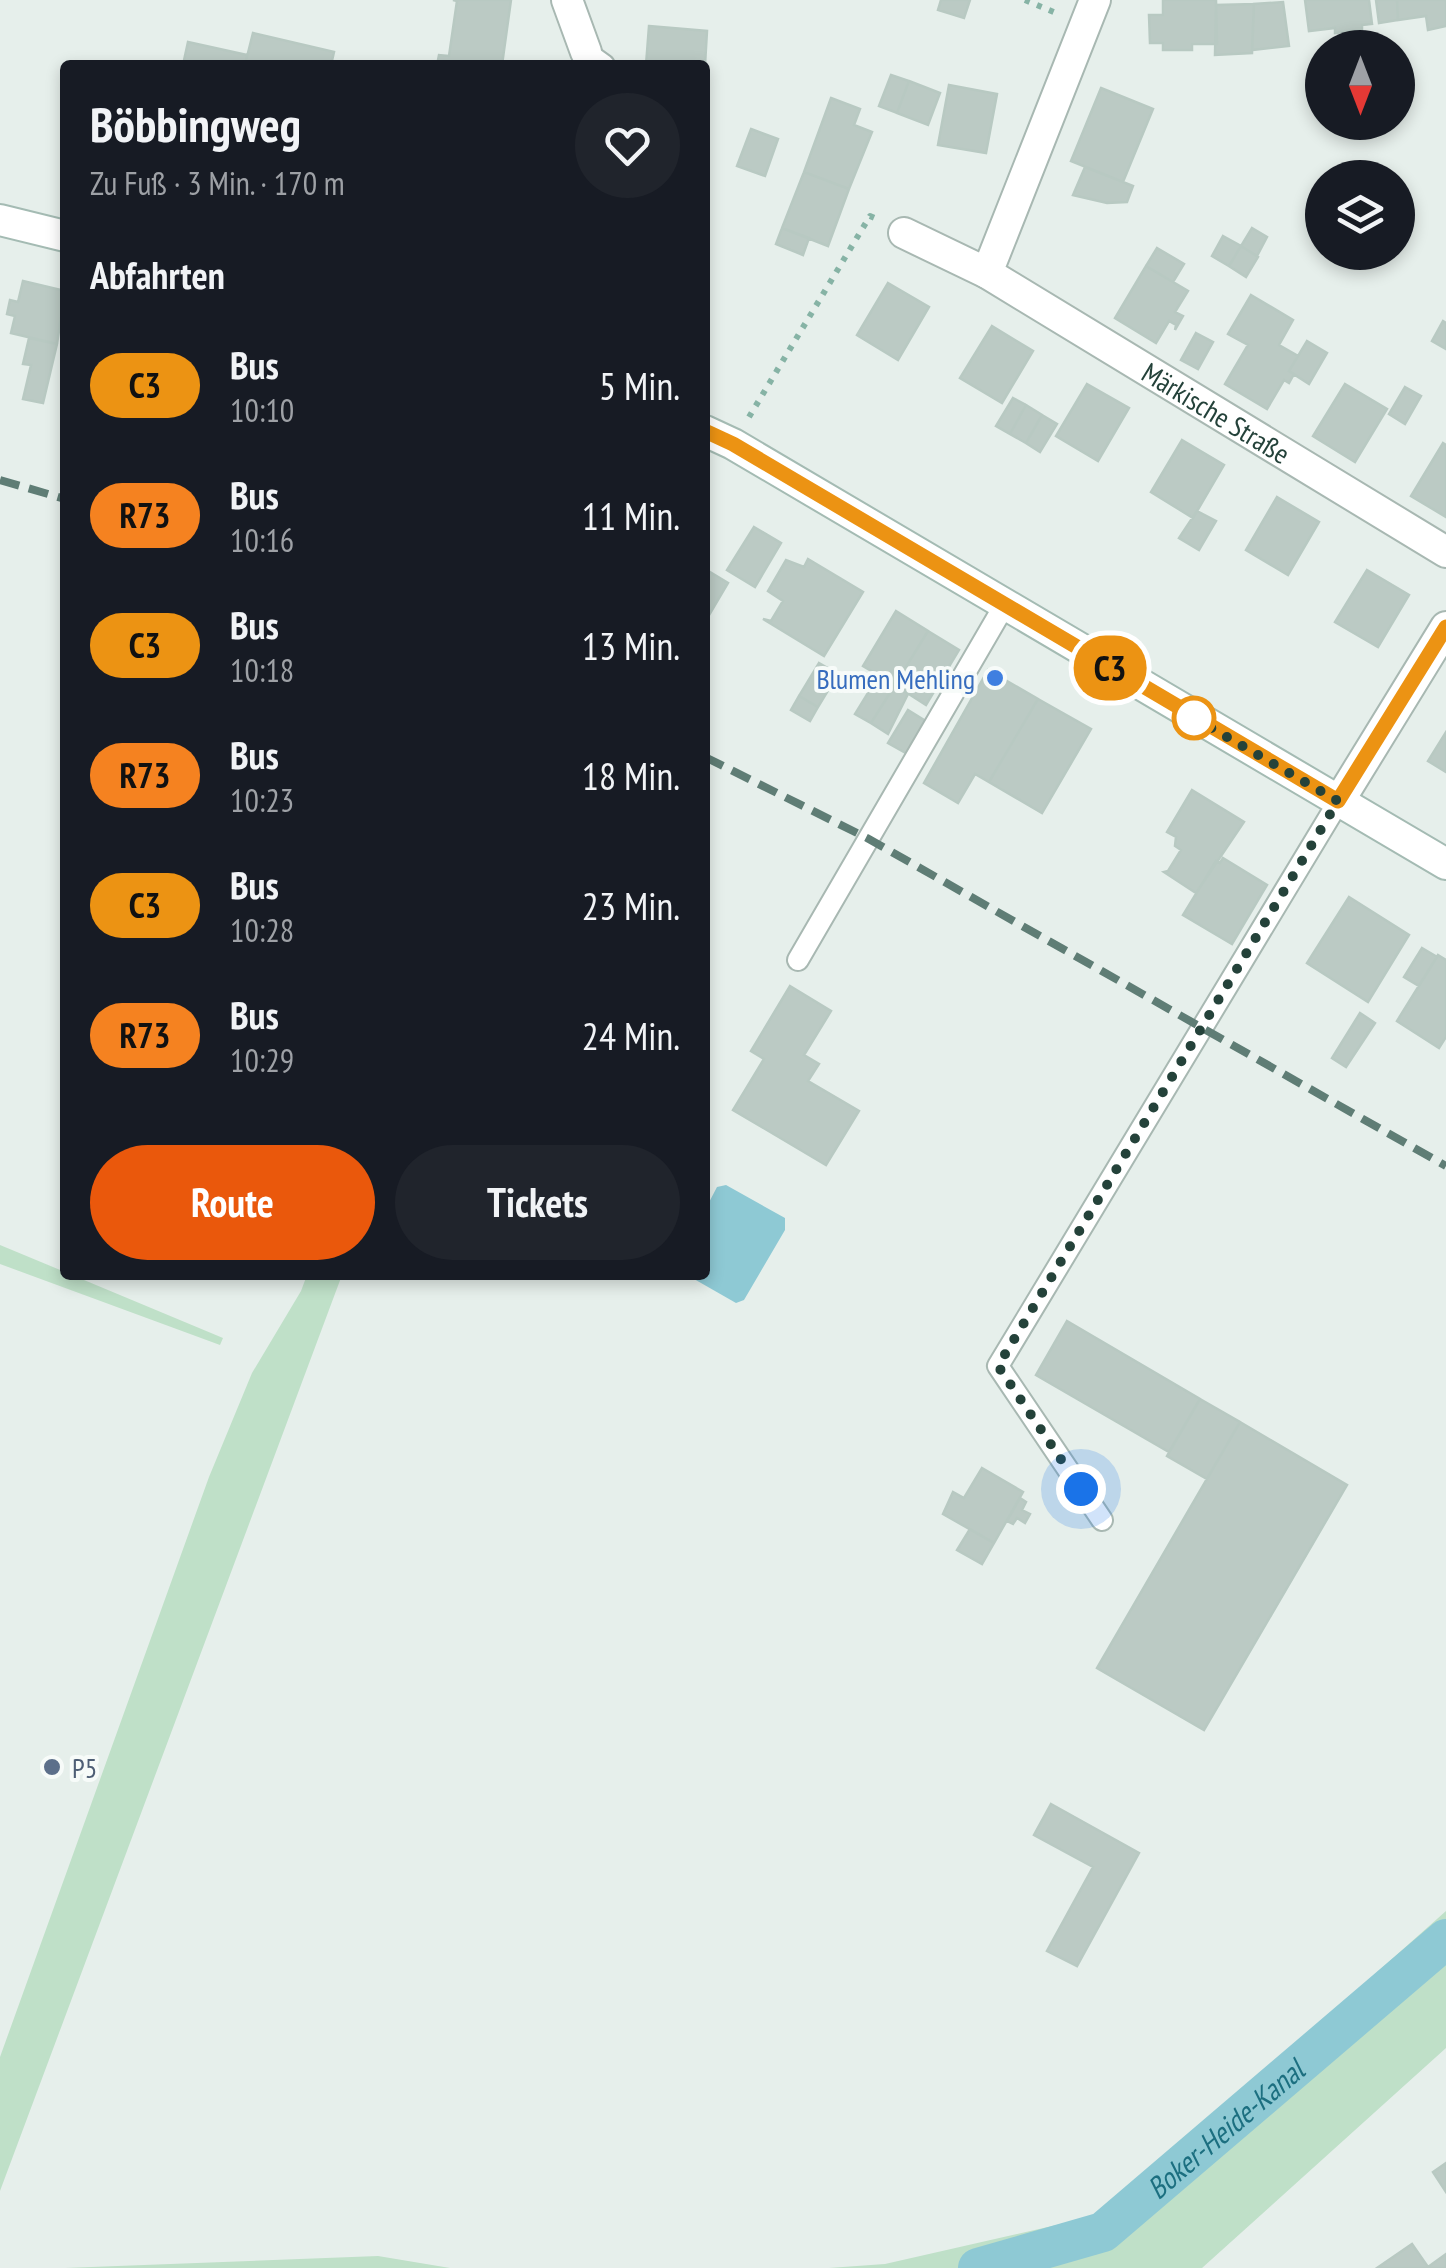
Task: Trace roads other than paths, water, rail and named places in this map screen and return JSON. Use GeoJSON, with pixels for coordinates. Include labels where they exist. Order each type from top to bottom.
{"type":"FeatureCollection","features":[{"type":"Feature","properties":{"kind":"street"},"geometry":{"type":"LineString","coordinates":[[567,0],[595,59]]}},
{"type":"Feature","properties":{"kind":"street"},"geometry":{"type":"LineString","coordinates":[[987,273],[1095,0]]}},
{"type":"Feature","properties":{"kind":"street"},"geometry":{"type":"LineString","coordinates":[[0,220],[60,235]]}},
{"type":"Feature","properties":{"kind":"street","name":"Märkische Straße"},"geometry":{"type":"LineString","coordinates":[[904,233],[987,273],[1446,552]]}},
{"type":"Feature","properties":{"kind":"street"},"geometry":{"type":"LineString","coordinates":[[710,433],[1446,864]]}},
{"type":"Feature","properties":{"kind":"street"},"geometry":{"type":"LineString","coordinates":[[1338,801],[1446,628]]}},
{"type":"Feature","properties":{"kind":"lane"},"geometry":{"type":"LineString","coordinates":[[798,960],[1004,606]]}},
{"type":"Feature","properties":{"kind":"lane"},"geometry":{"type":"LineString","coordinates":[[1102,1520],[998,1366],[1338,801]]}},
{"type":"Feature","properties":{"kind":"water"},"geometry":{"type":"Polygon","coordinates":[[[726,1185],[785,1218],[785,1230],[744,1300],[736,1303],[696,1280],[710,1280],[710,1200],[717,1187],[726,1185]]]}},
{"type":"Feature","properties":{"kind":"waterway","name":"Boker-Heide-Kanal"},"geometry":{"type":"LineString","coordinates":[[978,2268],[1103,2232],[1446,1939]]}},
{"type":"Feature","properties":{"kind":"railway"},"geometry":{"type":"LineString","coordinates":[[0,480],[60,498]]}},
{"type":"Feature","properties":{"kind":"railway"},"geometry":{"type":"LineString","coordinates":[[710,760],[867,838],[1446,1166]]}},
{"type":"Feature","properties":{"kind":"place","name":"Blumen Mehling"},"geometry":{"type":"Point","coordinates":[995,678]}},
{"type":"Feature","properties":{"kind":"place","name":"P5"},"geometry":{"type":"Point","coordinates":[52,1767]}}]}
